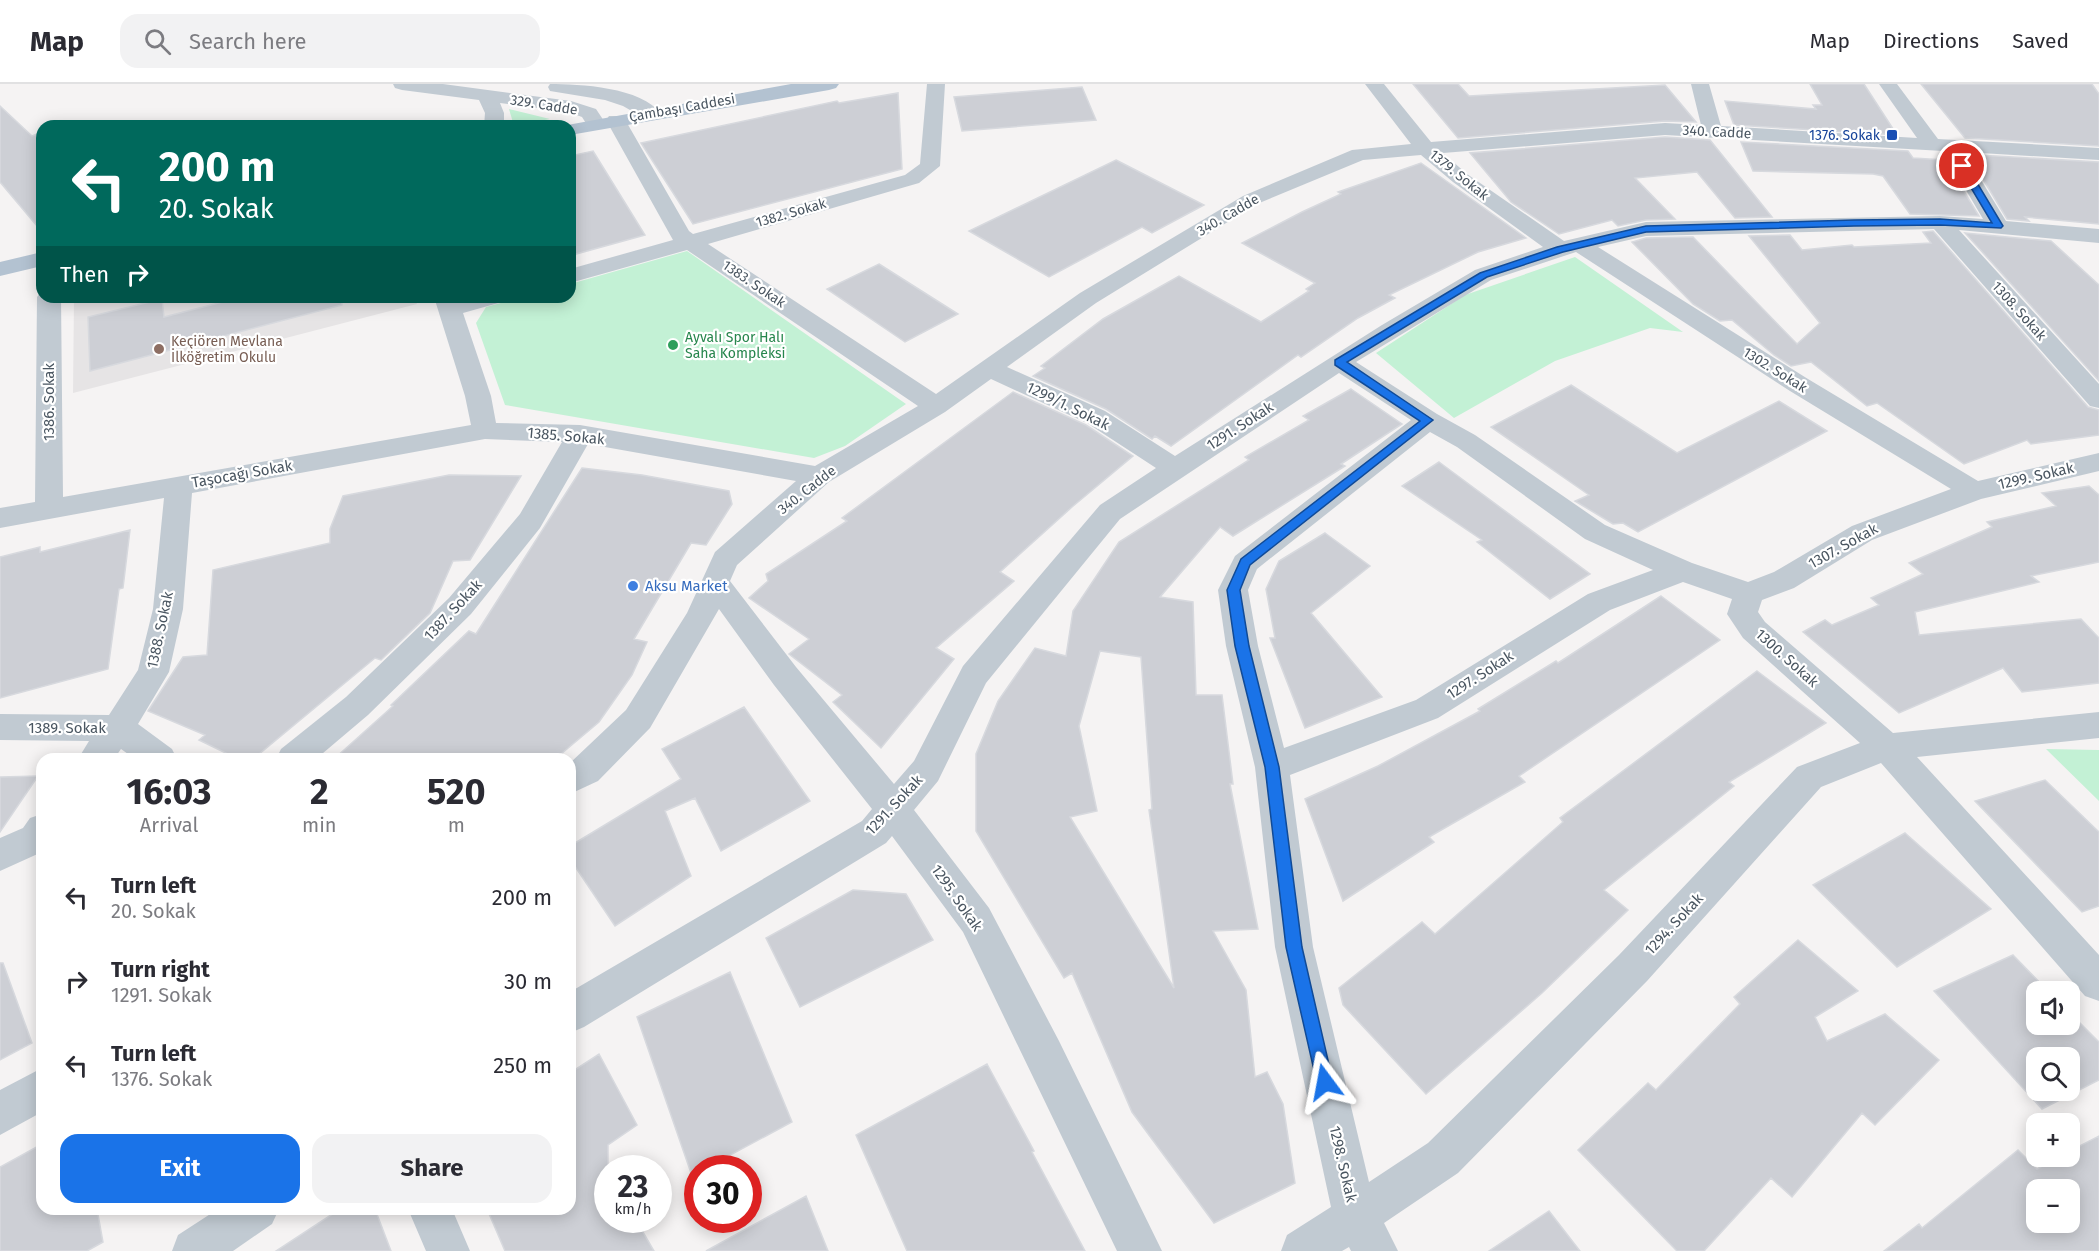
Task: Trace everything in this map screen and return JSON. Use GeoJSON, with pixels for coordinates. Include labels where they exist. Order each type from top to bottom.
{"type":"FeatureCollection","features":[{"type":"Feature","properties":{"kind":"main road","name":"Çambaşı Caddesi"},"geometry":{"type":"LineString","coordinates":[[576,128],[829,84]]}},
{"type":"Feature","properties":{"kind":"main road"},"geometry":{"type":"LineString","coordinates":[[0,269],[36,260]]}},
{"type":"Feature","properties":{"kind":"street","name":"329. Cadde"},"geometry":{"type":"LineString","coordinates":[[402,84],[578,109],[606,122]]}},
{"type":"Feature","properties":{"kind":"street","name":"329. Cadde"},"geometry":{"type":"LineString","coordinates":[[542,84],[620,98],[644,108],[651,114]]}},
{"type":"Feature","properties":{"kind":"street"},"geometry":{"type":"LineString","coordinates":[[542,84],[607,84]]}},
{"type":"Feature","properties":{"kind":"street","name":"1382. Sokak"},"geometry":{"type":"LineString","coordinates":[[576,274],[912,179],[930,166],[936,84]]}},
{"type":"Feature","properties":{"kind":"street","name":"1379. Sokak"},"geometry":{"type":"LineString","coordinates":[[1374,84],[1424,147],[1460,178],[1570,247]]}},
{"type":"Feature","properties":{"kind":"street"},"geometry":{"type":"LineString","coordinates":[[1700,84],[1712,131]]}},
{"type":"Feature","properties":{"kind":"street"},"geometry":{"type":"LineString","coordinates":[[1888,84],[1941,145],[1998,226]]}},
{"type":"Feature","properties":{"kind":"street","name":"329. Cadde"},"geometry":{"type":"LineString","coordinates":[[486,96],[494,107],[495,120]]}},
{"type":"Feature","properties":{"kind":"street","name":"1383. Sokak"},"geometry":{"type":"LineString","coordinates":[[606,122],[681,234],[936,406]]}},
{"type":"Feature","properties":{"kind":"street","name":"340. Cadde"},"geometry":{"type":"LineString","coordinates":[[576,777],[586,771],[638,718],[700,617],[725,559],[819,476],[936,406],[1088,298],[1250,201],[1359,154],[1665,129],[2099,154]]}},
{"type":"Feature","properties":{"kind":"street","name":"1291. Sokak"},"geometry":{"type":"LineString","coordinates":[[576,1010],[874,832],[926,771],[974,675],[1110,513],[1339,362],[1483,275],[1570,247],[1646,229],[1940,222],[2099,236]]}},
{"type":"Feature","properties":{"kind":"street","name":"1308. Sokak"},"geometry":{"type":"LineString","coordinates":[[1940,222],[2099,400]]}},
{"type":"Feature","properties":{"kind":"street","name":"1302. Sokak"},"geometry":{"type":"LineString","coordinates":[[1570,247],[1974,491]]}},
{"type":"Feature","properties":{"kind":"street","name":"1386. Sokak"},"geometry":{"type":"LineString","coordinates":[[49,303],[49,508]]}},
{"type":"Feature","properties":{"kind":"street"},"geometry":{"type":"LineString","coordinates":[[448,303],[478,396],[485,431]]}},
{"type":"Feature","properties":{"kind":"street"},"geometry":{"type":"LineString","coordinates":[[1339,362],[1428,420],[1466,441],[1595,532],[1682,571],[1749,593]]}},
{"type":"Feature","properties":{"kind":"street","name":"1299/1. Sokak"},"geometry":{"type":"LineString","coordinates":[[988,368],[1096,417],[1175,468]]}},
{"type":"Feature","properties":{"kind":"street","name":"1298. Sokak"},"geometry":{"type":"LineString","coordinates":[[1366,1234],[1294,947],[1272,767],[1242,646],[1233,590],[1245,563],[1428,420]]}},
{"type":"Feature","properties":{"kind":"street","name":"Taşocağı Sokak"},"geometry":{"type":"LineString","coordinates":[[0,518],[485,431]]}},
{"type":"Feature","properties":{"kind":"street","name":"1385. Sokak"},"geometry":{"type":"LineString","coordinates":[[485,431],[580,434],[819,476]]}},
{"type":"Feature","properties":{"kind":"street","name":"1387. Sokak"},"geometry":{"type":"LineString","coordinates":[[300,753],[357,706],[460,606],[530,521],[580,434]]}},
{"type":"Feature","properties":{"kind":"street","name":"1299. Sokak"},"geometry":{"type":"LineString","coordinates":[[1974,491],[2099,462]]}},
{"type":"Feature","properties":{"kind":"street","name":"1388. Sokak"},"geometry":{"type":"LineString","coordinates":[[99,753],[153,672],[168,609],[178,485]]}},
{"type":"Feature","properties":{"kind":"street","name":"1307. Sokak"},"geometry":{"type":"LineString","coordinates":[[1749,593],[1784,580],[1862,533],[1974,491]]}},
{"type":"Feature","properties":{"kind":"street","name":"1297. Sokak"},"geometry":{"type":"LineString","coordinates":[[1272,767],[1427,709],[1599,602],[1682,571]]}},
{"type":"Feature","properties":{"kind":"street","name":"1295. Sokak"},"geometry":{"type":"LineString","coordinates":[[715,582],[785,676],[893,809],[976,920],[1045,1055],[1140,1251]]}},
{"type":"Feature","properties":{"kind":"street","name":"1300. Sokak"},"geometry":{"type":"LineString","coordinates":[[1749,593],[1742,614],[1754,630],[1887,747],[2099,983]]}},
{"type":"Feature","properties":{"kind":"street","name":"1294. Sokak"},"geometry":{"type":"LineString","coordinates":[[1303,1251],[1366,1234],[1633,968],[1809,777],[1887,747],[2099,725]]}},
{"type":"Feature","properties":{"kind":"street","name":"1389. Sokak"},"geometry":{"type":"LineString","coordinates":[[0,727],[118,728],[152,753]]}},
{"type":"Feature","properties":{"kind":"street"},"geometry":{"type":"LineString","coordinates":[[0,855],[36,838]]}},
{"type":"Feature","properties":{"kind":"street"},"geometry":{"type":"LineString","coordinates":[[0,1114],[36,1092]]}},
{"type":"Feature","properties":{"kind":"street"},"geometry":{"type":"LineString","coordinates":[[194,1251],[248,1215]]}},
{"type":"Feature","properties":{"kind":"street"},"geometry":{"type":"LineString","coordinates":[[433,1215],[448,1251]]}},
{"type":"Feature","properties":{"kind":"shaded area","name":"Keçiören Mevlana İlköğretim Okulu"},"geometry":{"type":"Polygon","coordinates":[[[74,303],[417,304],[73,393],[74,303]]]}},
{"type":"Feature","properties":{"kind":"green space"},"geometry":{"type":"Polygon","coordinates":[[[509,109],[550,119],[545,120],[512,120],[509,109]]]}},
{"type":"Feature","properties":{"kind":"green space"},"geometry":{"type":"Polygon","coordinates":[[[687,251],[906,404],[845,446],[814,458],[505,405],[476,323],[486,307],[501,303],[576,303],[576,282],[687,251]]]}},
{"type":"Feature","properties":{"kind":"green space"},"geometry":{"type":"Polygon","coordinates":[[[1575,257],[1683,332],[1650,328],[1555,361],[1454,418],[1376,353],[1465,295],[1575,257]]]}},
{"type":"Feature","properties":{"kind":"green space"},"geometry":{"type":"Polygon","coordinates":[[[2046,749],[2099,750],[2099,801],[2046,749]]]}},
{"type":"Feature","properties":{"kind":"building"},"geometry":{"type":"Polygon","coordinates":[[[1413,84],[1458,84],[1469,96],[1665,85],[1696,122],[1665,121],[1458,138],[1413,84]]]}},
{"type":"Feature","properties":{"kind":"building"},"geometry":{"type":"Polygon","coordinates":[[[1810,84],[1864,84],[1897,135],[1734,125],[1725,101],[1816,109],[1813,105],[1822,105],[1810,84]]]}},
{"type":"Feature","properties":{"kind":"building"},"geometry":{"type":"Polygon","coordinates":[[[1921,84],[2092,84],[2099,94],[2099,146],[1965,138],[1921,84]]]}},
{"type":"Feature","properties":{"kind":"building"},"geometry":{"type":"Polygon","coordinates":[[[1082,87],[1096,120],[962,131],[954,97],[1082,87]]]}},
{"type":"Feature","properties":{"kind":"building"},"geometry":{"type":"Polygon","coordinates":[[[898,93],[902,169],[693,224],[641,143],[837,101],[839,103],[898,93]]]}},
{"type":"Feature","properties":{"kind":"building"},"geometry":{"type":"Polygon","coordinates":[[[0,106],[32,136],[36,134],[36,225],[0,182],[0,106]]]}},
{"type":"Feature","properties":{"kind":"building"},"geometry":{"type":"Polygon","coordinates":[[[1665,137],[1710,140],[1772,217],[1735,218],[1697,172],[1635,178],[1675,219],[1646,220],[1618,226],[1612,220],[1559,234],[1511,202],[1470,153],[1665,137]]]}},
{"type":"Feature","properties":{"kind":"building"},"geometry":{"type":"Polygon","coordinates":[[[1741,142],[1908,151],[1913,158],[1945,160],[1979,216],[1910,214],[1883,176],[1873,174],[1753,171],[1741,142]]]}},
{"type":"Feature","properties":{"kind":"building"},"geometry":{"type":"Polygon","coordinates":[[[593,151],[645,235],[576,254],[576,155],[593,151]]]}},
{"type":"Feature","properties":{"kind":"building"},"geometry":{"type":"Polygon","coordinates":[[[1978,155],[2099,162],[2099,224],[2025,217],[2029,221],[2007,219],[1972,161],[1983,161],[1978,155]]]}},
{"type":"Feature","properties":{"kind":"building"},"geometry":{"type":"Polygon","coordinates":[[[1116,160],[1204,205],[1152,233],[1142,227],[1049,277],[969,231],[1116,160]]]}},
{"type":"Feature","properties":{"kind":"building"},"geometry":{"type":"Polygon","coordinates":[[[1421,163],[1526,238],[1478,252],[1389,295],[1395,298],[1358,318],[1301,357],[1298,355],[1171,446],[1155,436],[1152,439],[1106,409],[1033,376],[1045,368],[1041,366],[1103,319],[1179,276],[1261,322],[1309,291],[1306,289],[1315,283],[1242,243],[1341,194],[1338,192],[1421,163]]]}},
{"type":"Feature","properties":{"kind":"building"},"geometry":{"type":"Polygon","coordinates":[[[1933,231],[2088,407],[2099,410],[2099,435],[2031,444],[2027,440],[1964,464],[1877,403],[1867,406],[1811,362],[1791,366],[1732,320],[1720,321],[1693,304],[1632,242],[1646,238],[1693,237],[1797,344],[1820,323],[1749,236],[1790,235],[1802,250],[1852,245],[1854,247],[1931,243],[1923,232],[1933,231]]]}},
{"type":"Feature","properties":{"kind":"building"},"geometry":{"type":"Polygon","coordinates":[[[1965,233],[2051,241],[2099,285],[2099,381],[1965,233]]]}},
{"type":"Feature","properties":{"kind":"building"},"geometry":{"type":"Polygon","coordinates":[[[879,264],[958,314],[905,342],[827,289],[879,264]]]}},
{"type":"Feature","properties":{"kind":"building"},"geometry":{"type":"Polygon","coordinates":[[[146,303],[162,303],[164,317],[219,303],[342,303],[342,305],[90,371],[88,317],[146,303]]]}},
{"type":"Feature","properties":{"kind":"building"},"geometry":{"type":"Polygon","coordinates":[[[1571,385],[1677,453],[1779,401],[1827,431],[1638,532],[1623,523],[1613,524],[1575,501],[1589,495],[1491,427],[1571,385]]]}},
{"type":"Feature","properties":{"kind":"building"},"geometry":{"type":"Polygon","coordinates":[[[1351,389],[1402,424],[1341,464],[1345,466],[1233,536],[1220,527],[1160,597],[1193,602],[1196,695],[1222,695],[1233,784],[1230,784],[1258,929],[1213,931],[1246,990],[1255,1077],[1267,1072],[1283,1104],[1295,1183],[1214,1223],[1132,1112],[1072,973],[1064,978],[976,831],[976,754],[998,701],[1035,648],[1066,656],[1073,611],[1119,542],[1249,460],[1245,457],[1309,420],[1303,416],[1351,389]],[[1100,651],[1079,726],[1097,811],[1070,817],[1174,988],[1149,810],[1152,809],[1141,657],[1100,651]]]}},
{"type":"Feature","properties":{"kind":"building"},"geometry":{"type":"Polygon","coordinates":[[[1013,392],[1086,425],[1133,456],[1000,572],[1014,581],[936,648],[954,659],[881,748],[833,702],[842,695],[789,654],[809,639],[749,598],[768,581],[766,574],[847,521],[842,518],[1013,392]]]}},
{"type":"Feature","properties":{"kind":"building"},"geometry":{"type":"Polygon","coordinates":[[[1439,462],[1590,574],[1550,599],[1477,542],[1482,540],[1402,486],[1439,462]]]}},
{"type":"Feature","properties":{"kind":"building"},"geometry":{"type":"Polygon","coordinates":[[[582,468],[642,475],[729,491],[732,504],[706,545],[691,543],[634,639],[647,642],[632,675],[599,722],[562,753],[341,753],[393,706],[391,705],[469,631],[476,634],[582,468]]]}},
{"type":"Feature","properties":{"kind":"building"},"geometry":{"type":"Polygon","coordinates":[[[449,475],[521,476],[470,560],[453,561],[430,613],[381,660],[375,658],[260,753],[226,753],[199,740],[205,735],[148,711],[183,657],[207,655],[213,570],[330,543],[330,529],[343,496],[449,475]]]}},
{"type":"Feature","properties":{"kind":"building"},"geometry":{"type":"Polygon","coordinates":[[[2089,486],[2099,495],[2099,562],[2031,576],[2039,582],[1915,612],[1919,635],[2081,619],[2099,638],[2099,683],[2022,692],[2003,668],[1899,713],[1803,632],[1825,620],[1832,625],[1879,605],[1871,598],[1923,574],[1909,563],[1992,527],[1987,522],[2056,506],[2042,493],[2089,486]]]}},
{"type":"Feature","properties":{"kind":"building"},"geometry":{"type":"Polygon","coordinates":[[[130,530],[123,588],[119,589],[108,669],[0,698],[0,557],[40,547],[40,552],[130,530]]]}},
{"type":"Feature","properties":{"kind":"building"},"geometry":{"type":"Polygon","coordinates":[[[1325,533],[1370,566],[1311,613],[1382,697],[1305,728],[1270,638],[1275,638],[1266,589],[1279,561],[1325,533]]]}},
{"type":"Feature","properties":{"kind":"building"},"geometry":{"type":"Polygon","coordinates":[[[1661,596],[1720,640],[1519,776],[1525,782],[1429,837],[1434,842],[1343,901],[1305,799],[1378,766],[1480,711],[1478,709],[1556,661],[1558,663],[1661,596]]]}},
{"type":"Feature","properties":{"kind":"building"},"geometry":{"type":"Polygon","coordinates":[[[1757,671],[1826,723],[1729,782],[1734,786],[1604,890],[1628,910],[1542,993],[1426,1094],[1343,1005],[1339,988],[1422,922],[1435,934],[1563,822],[1560,818],[1757,671]]]}},
{"type":"Feature","properties":{"kind":"building"},"geometry":{"type":"Polygon","coordinates":[[[744,707],[810,801],[721,851],[695,798],[665,811],[691,876],[615,926],[576,868],[576,842],[681,779],[662,749],[744,707]]]}},
{"type":"Feature","properties":{"kind":"building"},"geometry":{"type":"Polygon","coordinates":[[[36,776],[0,832],[0,777],[36,776]]]}},
{"type":"Feature","properties":{"kind":"building"},"geometry":{"type":"Polygon","coordinates":[[[2045,780],[2099,832],[2099,906],[2082,912],[1975,801],[2045,780]]]}},
{"type":"Feature","properties":{"kind":"building"},"geometry":{"type":"Polygon","coordinates":[[[1905,833],[1991,909],[1897,967],[1813,885],[1905,833]]]}},
{"type":"Feature","properties":{"kind":"building"},"geometry":{"type":"Polygon","coordinates":[[[853,890],[906,894],[933,940],[800,1007],[766,938],[853,890]]]}},
{"type":"Feature","properties":{"kind":"building"},"geometry":{"type":"Polygon","coordinates":[[[1798,940],[1858,991],[1815,1017],[1827,1041],[1885,1014],[1939,1060],[1875,1125],[1862,1113],[1792,1197],[1771,1178],[1704,1251],[1677,1251],[1578,1150],[1648,1083],[1656,1090],[1740,1004],[1734,997],[1798,940]]]}},
{"type":"Feature","properties":{"kind":"building"},"geometry":{"type":"Polygon","coordinates":[[[2013,955],[2038,981],[2026,981],[2026,1035],[2080,1035],[2080,1023],[2099,1042],[2099,1080],[2080,1090],[2080,1047],[2026,1047],[2026,1092],[1934,991],[2013,955]]]}},
{"type":"Feature","properties":{"kind":"building"},"geometry":{"type":"Polygon","coordinates":[[[0,963],[3,963],[32,1043],[0,1060],[0,963]]]}},
{"type":"Feature","properties":{"kind":"building"},"geometry":{"type":"Polygon","coordinates":[[[730,972],[792,1122],[730,1155],[685,1155],[637,1017],[730,972]]]}},
{"type":"Feature","properties":{"kind":"building"},"geometry":{"type":"Polygon","coordinates":[[[599,1054],[637,1125],[608,1145],[608,1155],[594,1155],[594,1233],[644,1233],[654,1251],[505,1251],[490,1215],[576,1215],[576,1069],[599,1054]]]}},
{"type":"Feature","properties":{"kind":"building"},"geometry":{"type":"Polygon","coordinates":[[[987,1064],[1085,1251],[907,1251],[856,1135],[987,1064]]]}},
{"type":"Feature","properties":{"kind":"building"},"geometry":{"type":"Polygon","coordinates":[[[2035,1101],[2058,1101],[2042,1109],[2035,1101]]]}},
{"type":"Feature","properties":{"kind":"building"},"geometry":{"type":"Polygon","coordinates":[[[2099,1136],[2099,1251],[1884,1251],[1919,1224],[1922,1228],[2018,1150],[2026,1158],[2026,1167],[2037,1169],[2041,1167],[2080,1167],[2080,1146],[2099,1136]]]}},
{"type":"Feature","properties":{"kind":"building"},"geometry":{"type":"Polygon","coordinates":[[[36,1147],[36,1215],[98,1215],[103,1242],[87,1251],[0,1251],[0,1167],[36,1147]]]}},
{"type":"Feature","properties":{"kind":"building"},"geometry":{"type":"Polygon","coordinates":[[[806,1196],[828,1251],[706,1251],[739,1233],[762,1233],[762,1220],[806,1196]]]}},
{"type":"Feature","properties":{"kind":"building"},"geometry":{"type":"Polygon","coordinates":[[[1549,1211],[1580,1251],[1489,1251],[1549,1211]]]}},
{"type":"Feature","properties":{"kind":"building"},"geometry":{"type":"Polygon","coordinates":[[[331,1215],[377,1215],[391,1251],[276,1251],[331,1215]]]}},
{"type":"Feature","properties":{"kind":"place","name":"1376. Sokak"},"geometry":{"type":"Point","coordinates":[1892,135]}},
{"type":"Feature","properties":{"kind":"place","name":"Ayvalı Spor Halı Saha Kompleksi"},"geometry":{"type":"Point","coordinates":[673,345]}},
{"type":"Feature","properties":{"kind":"place","name":"Keçiören Mevlana İlköğretim Okulu"},"geometry":{"type":"Point","coordinates":[159,349]}},
{"type":"Feature","properties":{"kind":"place","name":"Aksu Market"},"geometry":{"type":"Point","coordinates":[633,586]}},
{"type":"Feature","properties":{"kind":"route"},"geometry":{"type":"LineString","coordinates":[[1325,1082],[1294,947],[1272,767],[1242,646],[1233,590],[1245,563],[1428,420],[1339,362],[1483,275],[1560,249],[1646,229],[1940,222],[1998,226],[1962,166]]}}]}
